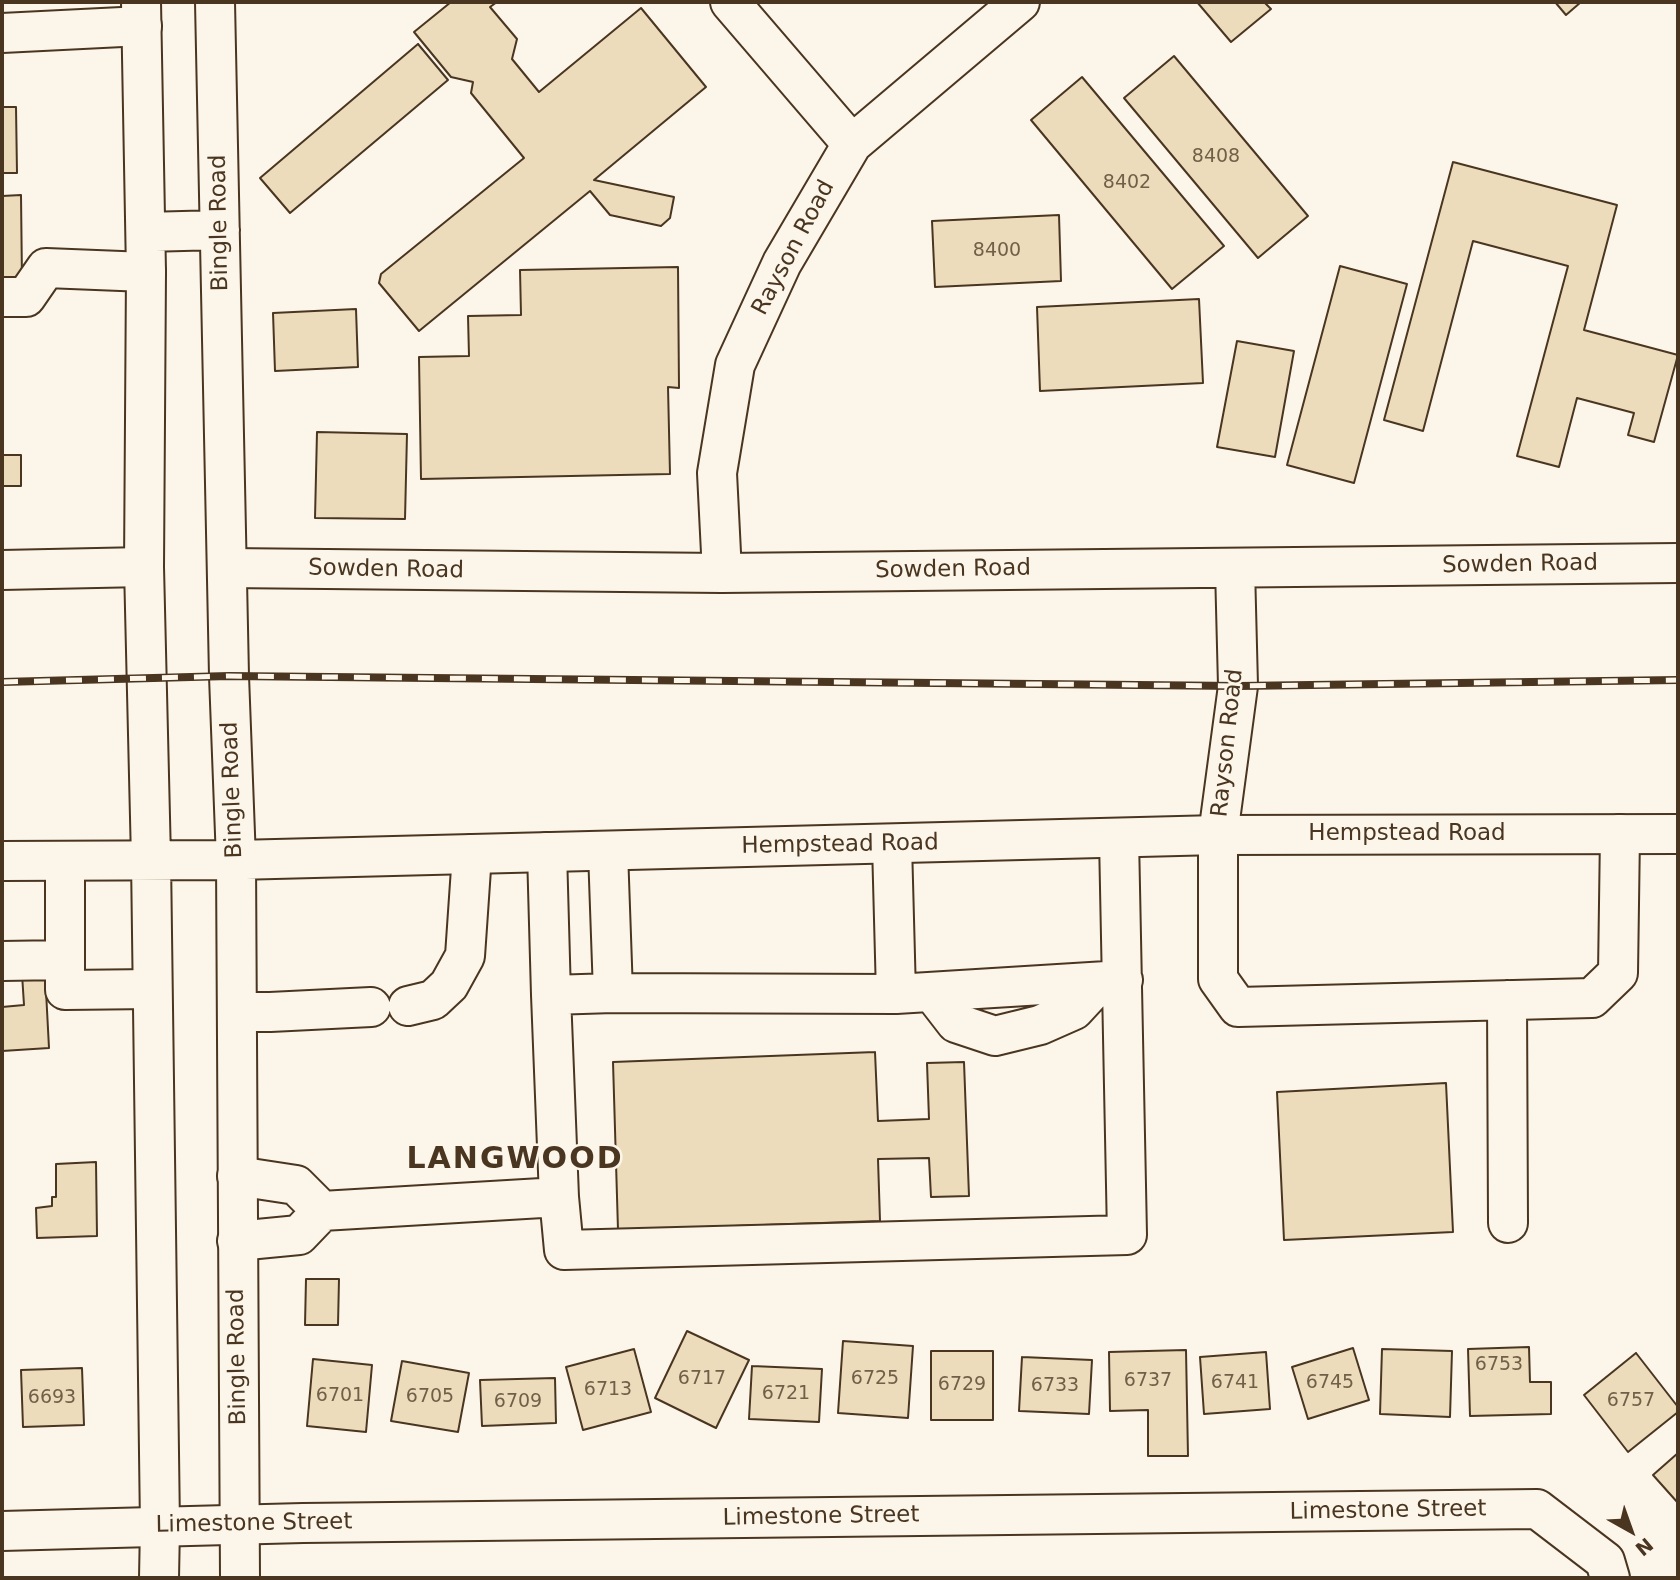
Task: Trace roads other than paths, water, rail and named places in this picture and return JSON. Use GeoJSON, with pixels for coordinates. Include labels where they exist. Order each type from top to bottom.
{"type":"FeatureCollection","features":[{"type":"Feature","properties":{"kind":"main road","name":"Bingle Road"},"geometry":{"type":"LineString","coordinates":[[215,2],[236,860],[240,1578]]}},
{"type":"Feature","properties":{"kind":"main road"},"geometry":{"type":"LineString","coordinates":[[730,2],[852,145]]}},
{"type":"Feature","properties":{"kind":"main road","name":"Rayson Road"},"geometry":{"type":"LineString","coordinates":[[722,573],[717,474],[735,365],[782,263],[852,145],[1020,2]]}},
{"type":"Feature","properties":{"kind":"main road"},"geometry":{"type":"LineString","coordinates":[[2,33],[142,14],[146,232],[144,567],[151,859],[159,1578]]}},
{"type":"Feature","properties":{"kind":"main road"},"geometry":{"type":"LineString","coordinates":[[146,232],[220,230]]}},
{"type":"Feature","properties":{"kind":"main road"},"geometry":{"type":"LineString","coordinates":[[2,298],[26,297],[46,268],[146,272]]}},
{"type":"Feature","properties":{"kind":"main road","name":"Sowden Road"},"geometry":{"type":"LineString","coordinates":[[227,568],[722,573],[1678,563]]}},
{"type":"Feature","properties":{"kind":"main road"},"geometry":{"type":"LineString","coordinates":[[2,570],[144,567]]}},
{"type":"Feature","properties":{"kind":"main road","name":"Rayson Road"},"geometry":{"type":"LineString","coordinates":[[1235,568],[1238,686],[1218,835],[1218,979],[1238,1007],[1507,1000]]}},
{"type":"Feature","properties":{"kind":"main road"},"geometry":{"type":"LineString","coordinates":[[1508,1223],[1507,1000],[1592,998],[1618,973],[1620,834]]}},
{"type":"Feature","properties":{"kind":"main road","name":"Hempstead Road"},"geometry":{"type":"LineString","coordinates":[[2,861],[236,860],[1218,835],[1678,834]]}},
{"type":"Feature","properties":{"kind":"main road"},"geometry":{"type":"LineString","coordinates":[[547,852],[559,1197],[564,1250],[1127,1235],[1126,1173],[1111,981],[1119,838]]}},
{"type":"Feature","properties":{"kind":"main road"},"geometry":{"type":"LineString","coordinates":[[892,844],[914,993]]}},
{"type":"Feature","properties":{"kind":"main road"},"geometry":{"type":"LineString","coordinates":[[608,850],[613,993]]}},
{"type":"Feature","properties":{"kind":"main road"},"geometry":{"type":"LineString","coordinates":[[237,1012],[390,1007],[433,1000],[449,985],[465,956],[472,854]]}},
{"type":"Feature","properties":{"kind":"main road"},"geometry":{"type":"LineString","coordinates":[[65,861],[65,990],[152,989]]}},
{"type":"Feature","properties":{"kind":"main road"},"geometry":{"type":"LineString","coordinates":[[2,961],[65,960]]}},
{"type":"Feature","properties":{"kind":"main road"},"geometry":{"type":"LineString","coordinates":[[551,995],[914,993],[956,1023],[995,1036],[1040,1025],[1074,1010],[1111,981]]}},
{"type":"Feature","properties":{"kind":"main road"},"geometry":{"type":"LineString","coordinates":[[237,1177],[296,1185],[322,1211]]}},
{"type":"Feature","properties":{"kind":"main road"},"geometry":{"type":"LineString","coordinates":[[237,1241],[299,1235],[322,1211],[559,1197]]}},
{"type":"Feature","properties":{"kind":"main road","name":"Limestone Street"},"geometry":{"type":"LineString","coordinates":[[2,1531],[240,1524],[1537,1509],[1605,1562],[1610,1578]]}},
{"type":"Feature","properties":{"kind":"railway"},"geometry":{"type":"LineString","coordinates":[[2,682],[229,676],[1238,686],[1678,680]]}},
{"type":"Feature","properties":{"kind":"district","name":"LANGWOOD"},"geometry":{"type":"Point","coordinates":[515,1160]}}]}
